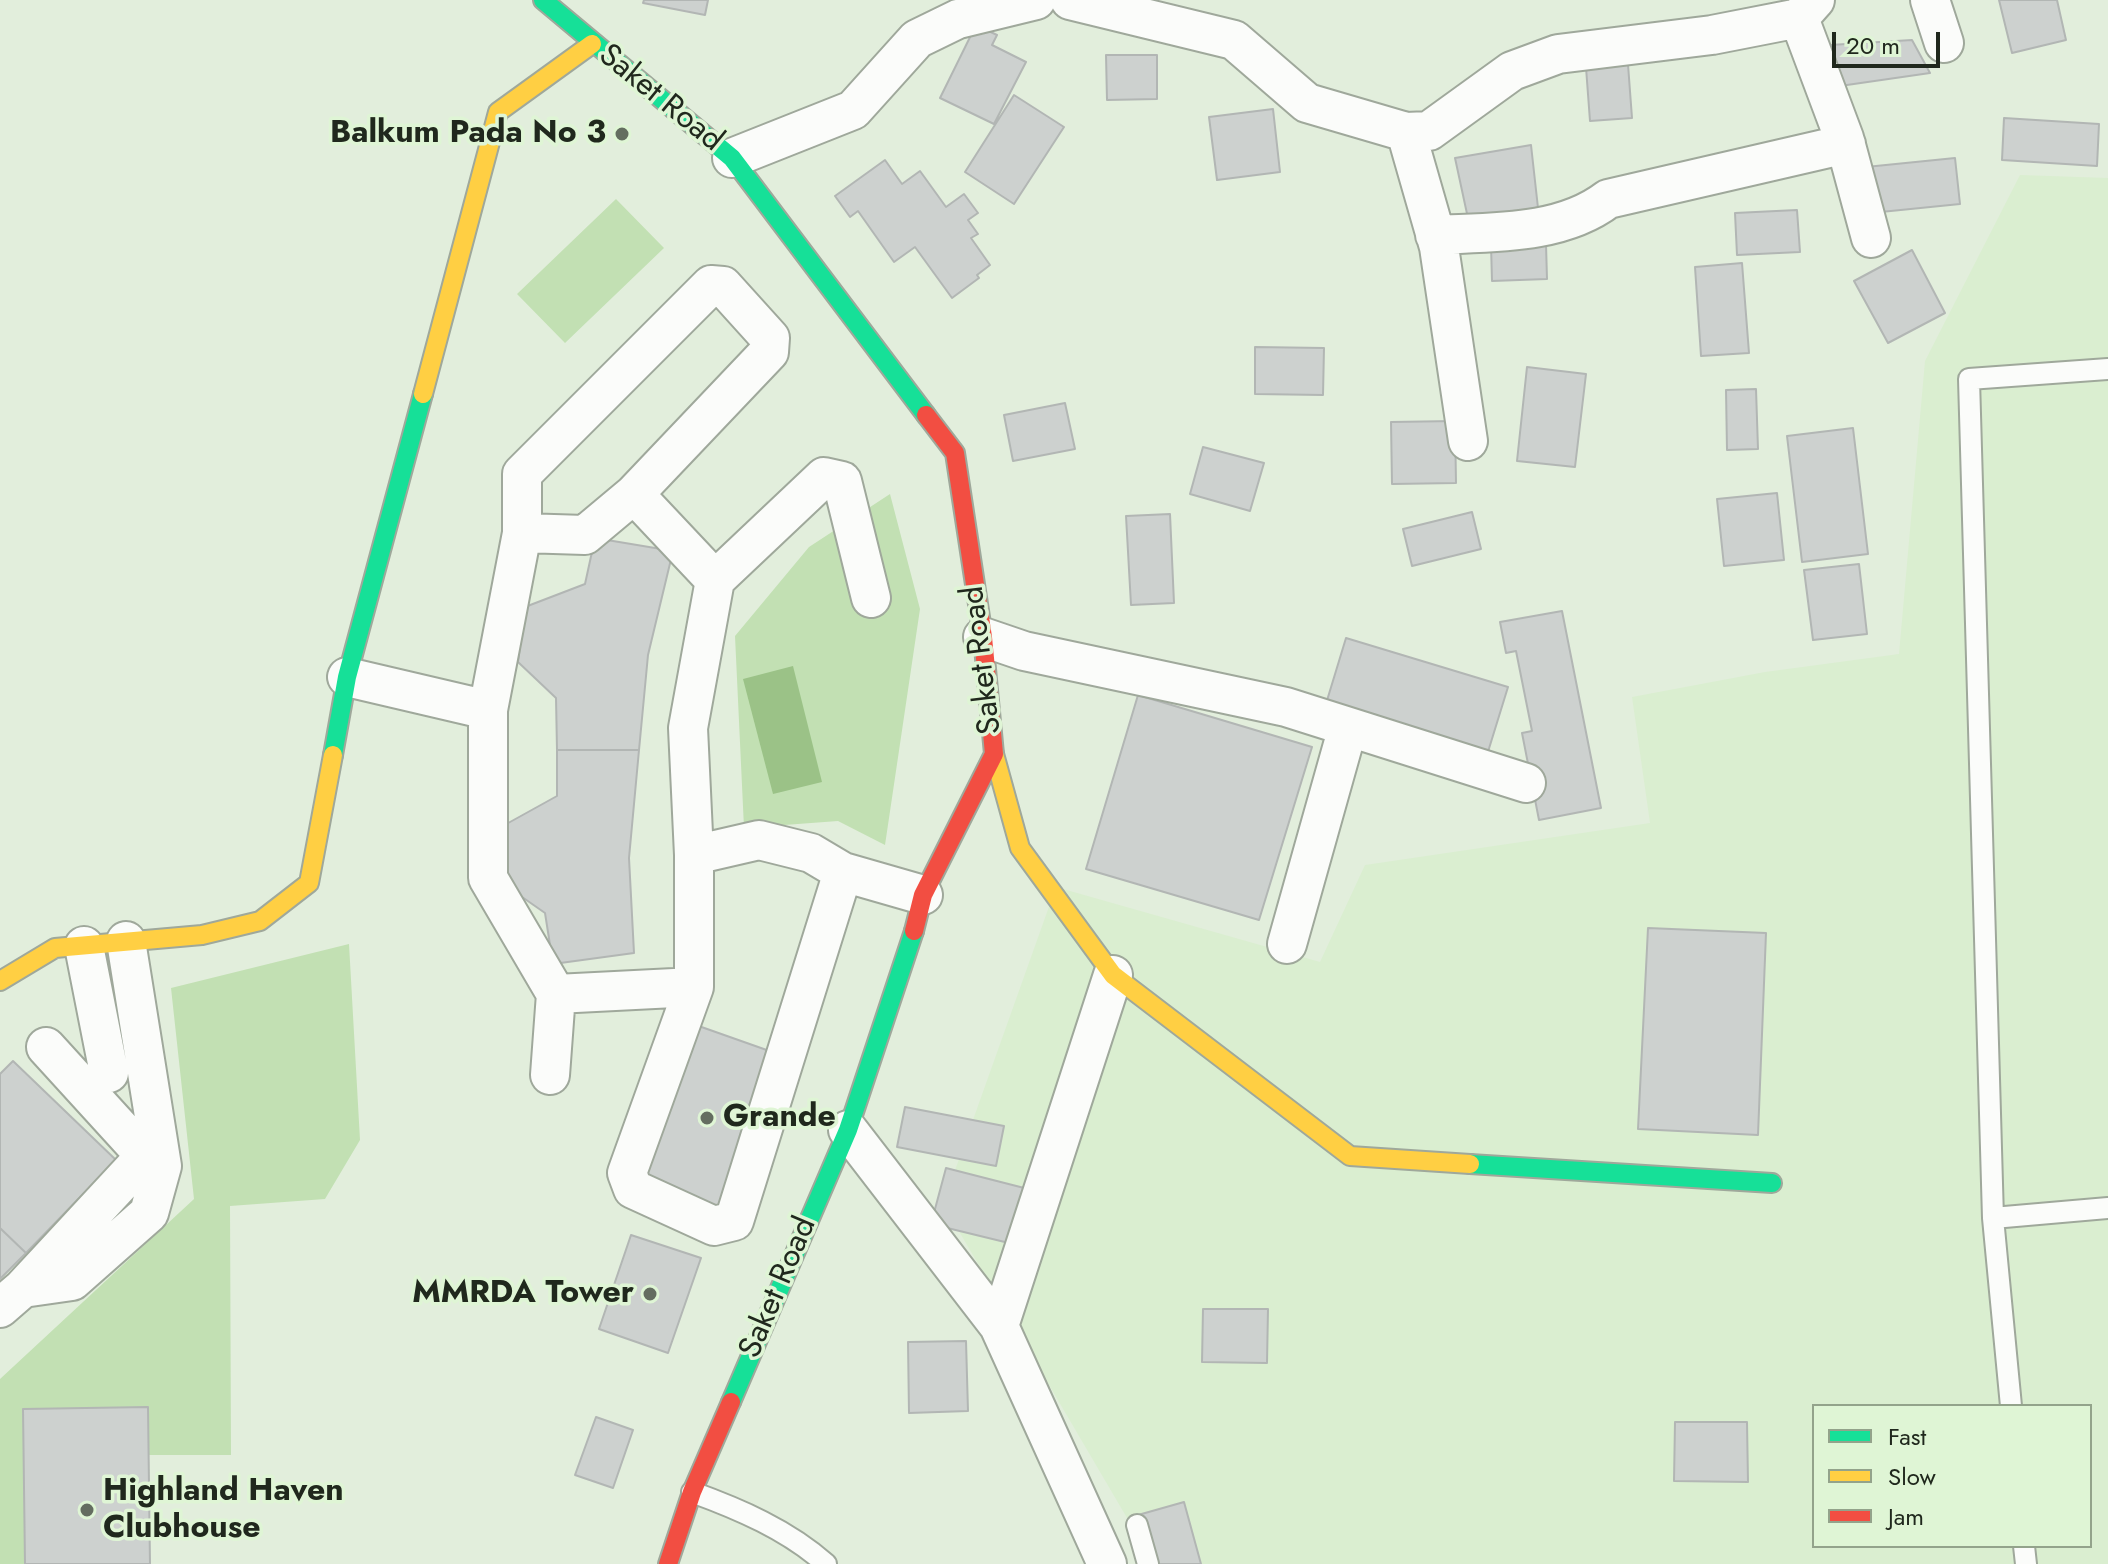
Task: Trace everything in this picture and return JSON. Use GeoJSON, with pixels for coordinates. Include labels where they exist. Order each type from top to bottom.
{"type":"FeatureCollection","features":[{"type":"Feature","properties":{"kind":"street","name":"Saket Road"},"geometry":{"type":"LineString","coordinates":[[543,0],[732,158],[955,453],[983,637],[994,754],[923,895],[904,969],[848,1130],[692,1492],[668,1564]]}},
{"type":"Feature","properties":{"kind":"street"},"geometry":{"type":"LineString","coordinates":[[732,158],[853,110],[917,39],[958,19],[1036,0]]}},
{"type":"Feature","properties":{"kind":"street"},"geometry":{"type":"LineString","coordinates":[[1070,0],[1234,40],[1307,103],[1406,132],[1429,131],[1512,71],[1558,54],[1712,35],[1807,9],[1846,144],[1859,233]]}},
{"type":"Feature","properties":{"kind":"street"},"geometry":{"type":"LineString","coordinates":[[1930,0],[1944,43]]}},
{"type":"Feature","properties":{"kind":"street"},"geometry":{"type":"LineString","coordinates":[[0,981],[55,948],[202,935],[260,921],[309,883],[347,677],[498,112],[592,44]]}},
{"type":"Feature","properties":{"kind":"street"},"geometry":{"type":"LineString","coordinates":[[1406,132],[1435,235],[1468,441]]}},
{"type":"Feature","properties":{"kind":"street"},"geometry":{"type":"LineString","coordinates":[[1435,235],[1556,223],[1590,213],[1608,199],[1846,144]]}},
{"type":"Feature","properties":{"kind":"street"},"geometry":{"type":"LineString","coordinates":[[522,533],[585,535],[634,494],[769,352],[770,338],[723,286],[711,285],[522,474],[522,533],[488,710],[488,878],[556,994],[550,1075]]}},
{"type":"Feature","properties":{"kind":"street"},"geometry":{"type":"LineString","coordinates":[[843,872],[734,1221],[714,1226],[633,1189],[627,1173],[694,987],[694,855],[688,728],[715,580],[824,477],[842,481],[871,598]]}},
{"type":"Feature","properties":{"kind":"street"},"geometry":{"type":"LineString","coordinates":[[634,494],[715,580]]}},
{"type":"Feature","properties":{"kind":"street"},"geometry":{"type":"LineString","coordinates":[[983,637],[1024,651],[1286,707],[1526,783]]}},
{"type":"Feature","properties":{"kind":"street"},"geometry":{"type":"LineString","coordinates":[[347,677],[488,710]]}},
{"type":"Feature","properties":{"kind":"street"},"geometry":{"type":"LineString","coordinates":[[1287,944],[1348,727]]}},
{"type":"Feature","properties":{"kind":"street"},"geometry":{"type":"LineString","coordinates":[[994,754],[1020,848],[1113,975],[1350,1156],[1772,1183]]}},
{"type":"Feature","properties":{"kind":"street"},"geometry":{"type":"LineString","coordinates":[[694,855],[759,840],[811,853],[843,872],[923,895]]}},
{"type":"Feature","properties":{"kind":"street"},"geometry":{"type":"LineString","coordinates":[[11,1298],[72,1281],[149,1213],[162,1166],[126,941]]}},
{"type":"Feature","properties":{"kind":"street"},"geometry":{"type":"LineString","coordinates":[[84,946],[109,1073]]}},
{"type":"Feature","properties":{"kind":"street"},"geometry":{"type":"LineString","coordinates":[[999,1326],[1113,975]]}},
{"type":"Feature","properties":{"kind":"street"},"geometry":{"type":"LineString","coordinates":[[556,994],[694,987]]}},
{"type":"Feature","properties":{"kind":"street"},"geometry":{"type":"LineString","coordinates":[[11,1298],[138,1164],[139,1149],[46,1047]]}},
{"type":"Feature","properties":{"kind":"street"},"geometry":{"type":"LineString","coordinates":[[848,1130],[999,1326],[1107,1564]]}},
{"type":"Feature","properties":{"kind":"lane"},"geometry":{"type":"LineString","coordinates":[[2011,1404],[1993,1218],[1969,379],[2108,369]]}},
{"type":"Feature","properties":{"kind":"lane"},"geometry":{"type":"LineString","coordinates":[[1993,1218],[2108,1208]]}},
{"type":"Feature","properties":{"kind":"lane"},"geometry":{"type":"LineString","coordinates":[[692,1492],[738,1509],[812,1551],[826,1564]]}},
{"type":"Feature","properties":{"kind":"lane"},"geometry":{"type":"LineString","coordinates":[[1137,1525],[1148,1564]]}},
{"type":"Feature","properties":{"kind":"shaded area"},"geometry":{"type":"Polygon","coordinates":[[[2020,175],[2108,178],[2108,1564],[1154,1564],[943,1204],[1056,887],[1320,962],[1365,865],[1650,823],[1632,697],[1765,672],[1899,654],[1925,361],[2020,175]]]}},
{"type":"Feature","properties":{"kind":"shaded area"},"geometry":{"type":"Polygon","coordinates":[[[616,199],[664,248],[565,343],[517,294],[616,199]]]}},
{"type":"Feature","properties":{"kind":"shaded area"},"geometry":{"type":"Polygon","coordinates":[[[890,494],[920,609],[885,845],[838,821],[744,828],[735,636],[809,547],[890,494]]]}},
{"type":"Feature","properties":{"kind":"shaded area"},"geometry":{"type":"Polygon","coordinates":[[[793,666],[822,782],[773,794],[743,679],[793,666]]]}},
{"type":"Feature","properties":{"kind":"shaded area"},"geometry":{"type":"Polygon","coordinates":[[[349,944],[360,1140],[325,1199],[230,1206],[231,1455],[149,1455],[150,1564],[0,1564],[0,1379],[194,1199],[171,988],[349,944]]]}},
{"type":"Feature","properties":{"kind":"building"},"geometry":{"type":"Polygon","coordinates":[[[644,0],[708,0],[705,15],[643,3],[644,0]]]}},
{"type":"Feature","properties":{"kind":"building"},"geometry":{"type":"Polygon","coordinates":[[[1999,0],[2057,0],[2066,40],[2012,53],[1999,0]]]}},
{"type":"Feature","properties":{"kind":"building"},"geometry":{"type":"Polygon","coordinates":[[[976,25],[997,35],[992,45],[1026,62],[994,124],[940,98],[976,25]]]}},
{"type":"Feature","properties":{"kind":"building"},"geometry":{"type":"Polygon","coordinates":[[[1912,40],[1930,73],[1833,87],[1830,45],[1912,40]]]}},
{"type":"Feature","properties":{"kind":"building"},"geometry":{"type":"Polygon","coordinates":[[[1627,51],[1632,118],[1590,121],[1585,54],[1627,51]]]}},
{"type":"Feature","properties":{"kind":"building"},"geometry":{"type":"Polygon","coordinates":[[[1106,55],[1157,55],[1157,99],[1107,100],[1106,55]]]}},
{"type":"Feature","properties":{"kind":"building"},"geometry":{"type":"Polygon","coordinates":[[[1014,95],[1064,127],[1014,204],[965,172],[1014,95]]]}},
{"type":"Feature","properties":{"kind":"building"},"geometry":{"type":"Polygon","coordinates":[[[1273,109],[1280,172],[1217,180],[1209,117],[1273,109]]]}},
{"type":"Feature","properties":{"kind":"building"},"geometry":{"type":"Polygon","coordinates":[[[2004,118],[2099,124],[2097,166],[2002,160],[2004,118]]]}},
{"type":"Feature","properties":{"kind":"building"},"geometry":{"type":"Polygon","coordinates":[[[1531,145],[1539,217],[1469,223],[1455,158],[1531,145]]]}},
{"type":"Feature","properties":{"kind":"building"},"geometry":{"type":"Polygon","coordinates":[[[1955,158],[1960,204],[1871,213],[1866,167],[1955,158]]]}},
{"type":"Feature","properties":{"kind":"building"},"geometry":{"type":"Polygon","coordinates":[[[885,160],[902,184],[920,171],[946,207],[964,194],[978,213],[968,220],[978,234],[971,238],[990,265],[977,275],[979,278],[952,298],[915,247],[894,262],[858,211],[850,217],[835,196],[885,160]]]}},
{"type":"Feature","properties":{"kind":"building"},"geometry":{"type":"Polygon","coordinates":[[[1797,210],[1800,252],[1737,255],[1735,213],[1797,210]]]}},
{"type":"Feature","properties":{"kind":"building"},"geometry":{"type":"Polygon","coordinates":[[[1546,244],[1547,279],[1492,281],[1491,245],[1546,244]]]}},
{"type":"Feature","properties":{"kind":"building"},"geometry":{"type":"Polygon","coordinates":[[[1912,250],[1945,313],[1888,343],[1854,281],[1912,250]]]}},
{"type":"Feature","properties":{"kind":"building"},"geometry":{"type":"Polygon","coordinates":[[[1742,263],[1749,353],[1701,356],[1695,267],[1742,263]]]}},
{"type":"Feature","properties":{"kind":"building"},"geometry":{"type":"Polygon","coordinates":[[[1255,347],[1324,348],[1323,395],[1255,394],[1255,347]]]}},
{"type":"Feature","properties":{"kind":"building"},"geometry":{"type":"Polygon","coordinates":[[[1527,367],[1586,374],[1575,467],[1517,461],[1527,367]]]}},
{"type":"Feature","properties":{"kind":"building"},"geometry":{"type":"Polygon","coordinates":[[[1756,389],[1758,449],[1727,450],[1726,390],[1756,389]]]}},
{"type":"Feature","properties":{"kind":"building"},"geometry":{"type":"Polygon","coordinates":[[[1065,403],[1075,449],[1013,461],[1004,415],[1065,403]]]}},
{"type":"Feature","properties":{"kind":"building"},"geometry":{"type":"Polygon","coordinates":[[[1455,421],[1456,483],[1392,484],[1391,422],[1455,421]]]}},
{"type":"Feature","properties":{"kind":"building"},"geometry":{"type":"Polygon","coordinates":[[[1853,428],[1868,554],[1802,562],[1787,436],[1853,428]]]}},
{"type":"Feature","properties":{"kind":"building"},"geometry":{"type":"Polygon","coordinates":[[[1203,447],[1264,463],[1250,511],[1190,494],[1203,447]]]}},
{"type":"Feature","properties":{"kind":"building"},"geometry":{"type":"Polygon","coordinates":[[[1777,493],[1784,560],[1724,566],[1717,499],[1777,493]]]}},
{"type":"Feature","properties":{"kind":"building"},"geometry":{"type":"Polygon","coordinates":[[[1472,512],[1481,549],[1412,566],[1403,529],[1472,512]]]}},
{"type":"Feature","properties":{"kind":"building"},"geometry":{"type":"Polygon","coordinates":[[[1170,514],[1174,603],[1131,605],[1126,516],[1170,514]]]}},
{"type":"Feature","properties":{"kind":"building"},"geometry":{"type":"Polygon","coordinates":[[[595,538],[673,551],[648,655],[639,750],[557,750],[556,698],[518,662],[525,607],[585,584],[595,538]]]}},
{"type":"Feature","properties":{"kind":"building"},"geometry":{"type":"Polygon","coordinates":[[[1859,564],[1867,634],[1813,640],[1804,570],[1859,564]]]}},
{"type":"Feature","properties":{"kind":"building"},"geometry":{"type":"Polygon","coordinates":[[[1562,611],[1601,808],[1539,820],[1522,733],[1532,731],[1516,651],[1506,653],[1500,622],[1562,611]]]}},
{"type":"Feature","properties":{"kind":"building"},"geometry":{"type":"Polygon","coordinates":[[[1346,638],[1508,687],[1487,755],[1325,707],[1346,638]]]}},
{"type":"Feature","properties":{"kind":"building"},"geometry":{"type":"Polygon","coordinates":[[[1138,695],[1312,747],[1259,920],[1086,869],[1138,695]]]}},
{"type":"Feature","properties":{"kind":"building"},"geometry":{"type":"Polygon","coordinates":[[[557,750],[639,750],[629,858],[634,953],[553,964],[545,913],[502,883],[501,827],[557,796],[557,750]]]}},
{"type":"Feature","properties":{"kind":"building"},"geometry":{"type":"Polygon","coordinates":[[[1648,928],[1766,933],[1758,1135],[1638,1129],[1648,928]]]}},
{"type":"Feature","properties":{"kind":"building","name":"Grande"},"geometry":{"type":"Polygon","coordinates":[[[693,1024],[778,1054],[721,1212],[636,1182],[693,1024]]]}},
{"type":"Feature","properties":{"kind":"building"},"geometry":{"type":"Polygon","coordinates":[[[13,1061],[116,1160],[26,1253],[0,1228],[0,1074],[13,1061]]]}},
{"type":"Feature","properties":{"kind":"building"},"geometry":{"type":"Polygon","coordinates":[[[905,1107],[1004,1126],[996,1166],[897,1147],[905,1107]]]}},
{"type":"Feature","properties":{"kind":"building"},"geometry":{"type":"Polygon","coordinates":[[[946,1168],[1032,1190],[1017,1245],[931,1224],[946,1168]]]}},
{"type":"Feature","properties":{"kind":"building"},"geometry":{"type":"Polygon","coordinates":[[[0,1228],[26,1253],[0,1279],[0,1228]]]}},
{"type":"Feature","properties":{"kind":"building","name":"MMRDA Tower"},"geometry":{"type":"Polygon","coordinates":[[[631,1235],[701,1258],[668,1353],[599,1329],[631,1235]]]}},
{"type":"Feature","properties":{"kind":"building"},"geometry":{"type":"Polygon","coordinates":[[[1203,1309],[1268,1309],[1267,1363],[1202,1362],[1203,1309]]]}},
{"type":"Feature","properties":{"kind":"building"},"geometry":{"type":"Polygon","coordinates":[[[966,1341],[968,1411],[909,1413],[908,1342],[966,1341]]]}},
{"type":"Feature","properties":{"kind":"building","name":"Highland Haven Clubhouse"},"geometry":{"type":"Polygon","coordinates":[[[148,1407],[150,1564],[25,1564],[23,1409],[148,1407]]]}},
{"type":"Feature","properties":{"kind":"building"},"geometry":{"type":"Polygon","coordinates":[[[596,1417],[633,1430],[613,1488],[575,1475],[596,1417]]]}},
{"type":"Feature","properties":{"kind":"building"},"geometry":{"type":"Polygon","coordinates":[[[1675,1422],[1747,1422],[1748,1482],[1674,1481],[1675,1422]]]}},
{"type":"Feature","properties":{"kind":"building"},"geometry":{"type":"Polygon","coordinates":[[[1184,1502],[1201,1564],[1152,1564],[1138,1515],[1184,1502]]]}},
{"type":"Feature","properties":{"kind":"traffic: fast"},"geometry":{"type":"LineString","coordinates":[[543,0],[732,158],[926,415]]}},
{"type":"Feature","properties":{"kind":"traffic: fast"},"geometry":{"type":"LineString","coordinates":[[333,755],[347,677],[423,394]]}},
{"type":"Feature","properties":{"kind":"traffic: fast"},"geometry":{"type":"LineString","coordinates":[[731,1402],[848,1130],[914,931]]}},
{"type":"Feature","properties":{"kind":"traffic: fast"},"geometry":{"type":"LineString","coordinates":[[1470,1164],[1772,1183]]}},
{"type":"Feature","properties":{"kind":"traffic: slow"},"geometry":{"type":"LineString","coordinates":[[423,394],[498,112],[592,44]]}},
{"type":"Feature","properties":{"kind":"traffic: slow"},"geometry":{"type":"LineString","coordinates":[[994,754],[1020,848],[1113,975],[1350,1156],[1470,1164]]}},
{"type":"Feature","properties":{"kind":"traffic: slow"},"geometry":{"type":"LineString","coordinates":[[0,981],[55,948],[202,935],[260,921],[309,883],[333,755]]}},
{"type":"Feature","properties":{"kind":"traffic: jam"},"geometry":{"type":"LineString","coordinates":[[914,931],[923,895],[994,754],[983,637],[955,453],[926,415]]}},
{"type":"Feature","properties":{"kind":"traffic: jam"},"geometry":{"type":"LineString","coordinates":[[668,1564],[692,1492],[731,1402]]}},
{"type":"Feature","properties":{"kind":"place","name":"Balkum Pada No 3"},"geometry":{"type":"Point","coordinates":[622,134]}},
{"type":"Feature","properties":{"kind":"place","name":"Grande"},"geometry":{"type":"Point","coordinates":[707,1118]}},
{"type":"Feature","properties":{"kind":"place","name":"MMRDA Tower"},"geometry":{"type":"Point","coordinates":[650,1294]}},
{"type":"Feature","properties":{"kind":"place","name":"Highland Haven Clubhouse"},"geometry":{"type":"Point","coordinates":[87,1510]}}]}
